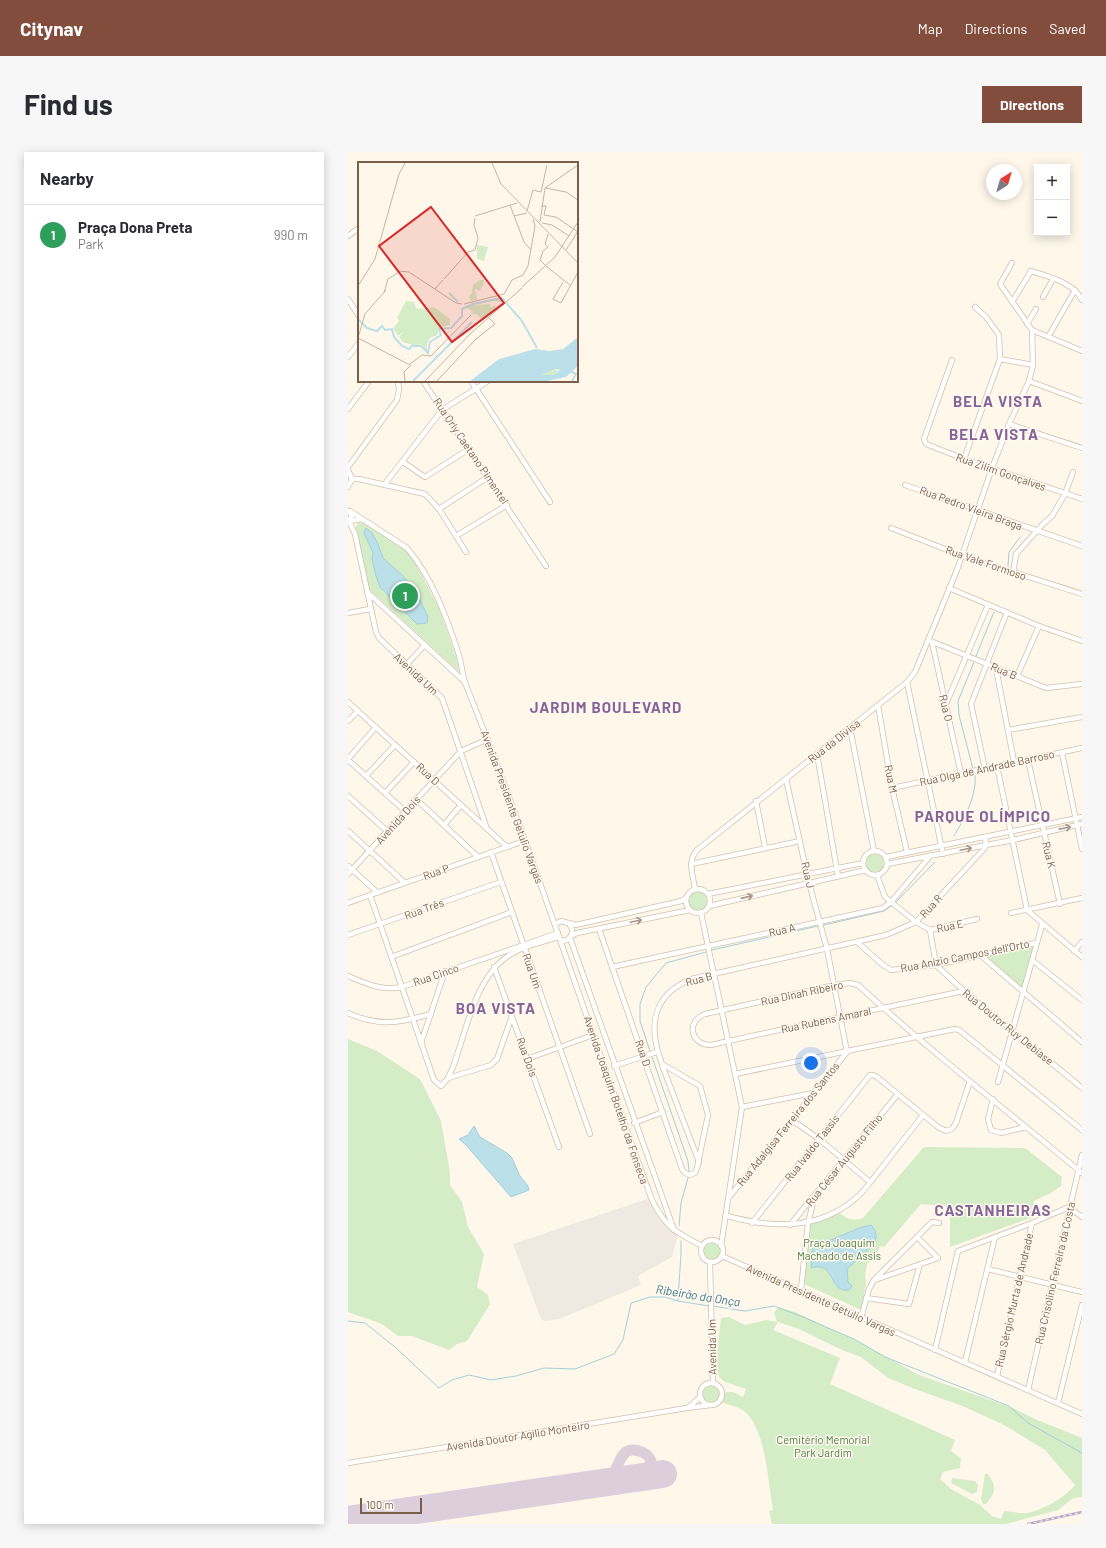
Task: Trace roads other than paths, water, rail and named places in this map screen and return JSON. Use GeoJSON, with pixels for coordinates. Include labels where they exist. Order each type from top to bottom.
{"type":"FeatureCollection","features":[{"type":"Feature","properties":{"kind":"street"},"geometry":{"type":"LineString","coordinates":[[348,236],[358,229]]}},
{"type":"Feature","properties":{"kind":"street"},"geometry":{"type":"LineString","coordinates":[[1012,263],[1000,284],[1027,324],[1032,330],[1082,351]]}},
{"type":"Feature","properties":{"kind":"street"},"geometry":{"type":"LineString","coordinates":[[1012,302],[1030,271],[1054,279],[1075,290],[1082,300]]}},
{"type":"Feature","properties":{"kind":"street"},"geometry":{"type":"LineString","coordinates":[[1043,297],[1054,279]]}},
{"type":"Feature","properties":{"kind":"street"},"geometry":{"type":"LineString","coordinates":[[1048,337],[1075,290]]}},
{"type":"Feature","properties":{"kind":"street"},"geometry":{"type":"LineString","coordinates":[[348,299],[358,314]]}},
{"type":"Feature","properties":{"kind":"street"},"geometry":{"type":"LineString","coordinates":[[964,459],[1000,359],[999,335],[986,317],[975,307]]}},
{"type":"Feature","properties":{"kind":"street"},"geometry":{"type":"LineString","coordinates":[[1027,324],[1036,309]]}},
{"type":"Feature","properties":{"kind":"street","name":"Rua da Divisa"},"geometry":{"type":"LineString","coordinates":[[691,864],[691,858],[697,850],[907,682],[915,672],[930,641],[949,588],[963,556],[992,468],[1028,381],[1033,365],[1032,330]]}},
{"type":"Feature","properties":{"kind":"street"},"geometry":{"type":"LineString","coordinates":[[348,357],[358,344]]}},
{"type":"Feature","properties":{"kind":"street"},"geometry":{"type":"LineString","coordinates":[[1000,359],[1033,365]]}},
{"type":"Feature","properties":{"kind":"street","name":"Rua Zilim Gonçalves"},"geometry":{"type":"LineString","coordinates":[[952,360],[924,439],[926,444],[964,459],[1082,499]]}},
{"type":"Feature","properties":{"kind":"street"},"geometry":{"type":"LineString","coordinates":[[1028,381],[1082,401]]}},
{"type":"Feature","properties":{"kind":"street"},"geometry":{"type":"LineString","coordinates":[[348,409],[368,382]]}},
{"type":"Feature","properties":{"kind":"street"},"geometry":{"type":"LineString","coordinates":[[348,467],[397,400],[399,390],[398,382]]}},
{"type":"Feature","properties":{"kind":"street","name":"Rua Orly Caetano Pimentel"},"geometry":{"type":"LineString","coordinates":[[424,382],[507,505],[546,566]]}},
{"type":"Feature","properties":{"kind":"street"},"geometry":{"type":"LineString","coordinates":[[472,382],[550,502]]}},
{"type":"Feature","properties":{"kind":"street"},"geometry":{"type":"LineString","coordinates":[[384,485],[442,410],[486,382]]}},
{"type":"Feature","properties":{"kind":"street"},"geometry":{"type":"LineString","coordinates":[[1009,424],[1082,448]]}},
{"type":"Feature","properties":{"kind":"street"},"geometry":{"type":"LineString","coordinates":[[403,462],[425,477],[469,449]]}},
{"type":"Feature","properties":{"kind":"street"},"geometry":{"type":"LineString","coordinates":[[348,470],[352,479]]}},
{"type":"Feature","properties":{"kind":"street"},"geometry":{"type":"LineString","coordinates":[[1013,573],[1016,554],[1036,531],[1052,516],[1064,494],[1073,472]]}},
{"type":"Feature","properties":{"kind":"street"},"geometry":{"type":"LineString","coordinates":[[439,509],[488,477]]}},
{"type":"Feature","properties":{"kind":"street"},"geometry":{"type":"LineString","coordinates":[[352,479],[425,494],[439,509],[466,552]]}},
{"type":"Feature","properties":{"kind":"street"},"geometry":{"type":"LineString","coordinates":[[348,487],[352,479]]}},
{"type":"Feature","properties":{"kind":"street","name":"Rua Pedro Vieira Braga"},"geometry":{"type":"LineString","coordinates":[[906,485],[978,512],[1082,546]]}},
{"type":"Feature","properties":{"kind":"street"},"geometry":{"type":"LineString","coordinates":[[456,536],[507,505]]}},
{"type":"Feature","properties":{"kind":"street"},"geometry":{"type":"LineString","coordinates":[[349,510],[400,541],[414,556],[441,607],[459,655],[464,681]]}},
{"type":"Feature","properties":{"kind":"street"},"geometry":{"type":"LineString","coordinates":[[349,510],[352,516],[349,521]]}},
{"type":"Feature","properties":{"kind":"street"},"geometry":{"type":"LineString","coordinates":[[349,521],[362,519]]}},
{"type":"Feature","properties":{"kind":"street","name":"Avenida Um"},"geometry":{"type":"LineString","coordinates":[[349,521],[355,534],[370,608],[379,638],[442,698],[487,829]]}},
{"type":"Feature","properties":{"kind":"street","name":"Rua Vale Formoso"},"geometry":{"type":"LineString","coordinates":[[891,528],[963,556],[1082,594]]}},
{"type":"Feature","properties":{"kind":"street"},"geometry":{"type":"LineString","coordinates":[[949,588],[1039,626],[1082,641]]}},
{"type":"Feature","properties":{"kind":"street"},"geometry":{"type":"LineString","coordinates":[[367,592],[424,646],[464,681]]}},
{"type":"Feature","properties":{"kind":"street"},"geometry":{"type":"LineString","coordinates":[[946,705],[988,605]]}},
{"type":"Feature","properties":{"kind":"street"},"geometry":{"type":"LineString","coordinates":[[348,613],[370,608]]}},
{"type":"Feature","properties":{"kind":"street"},"geometry":{"type":"LineString","coordinates":[[985,769],[971,704],[1007,612]]}},
{"type":"Feature","properties":{"kind":"street"},"geometry":{"type":"LineString","coordinates":[[1018,676],[1039,626]]}},
{"type":"Feature","properties":{"kind":"street","name":"Rua B"},"geometry":{"type":"LineString","coordinates":[[930,641],[1046,688],[1082,684]]}},
{"type":"Feature","properties":{"kind":"street","name":"Rua O"},"geometry":{"type":"LineString","coordinates":[[930,641],[961,774]]}},
{"type":"Feature","properties":{"kind":"street"},"geometry":{"type":"LineString","coordinates":[[406,665],[424,646]]}},
{"type":"Feature","properties":{"kind":"street"},"geometry":{"type":"LineString","coordinates":[[996,668],[1014,762]]}},
{"type":"Feature","properties":{"kind":"street","name":"Avenida Presidente Getulio Vargas"},"geometry":{"type":"LineString","coordinates":[[464,681],[488,739],[559,937]]}},
{"type":"Feature","properties":{"kind":"street"},"geometry":{"type":"LineString","coordinates":[[907,682],[929,780],[943,854]]}},
{"type":"Feature","properties":{"kind":"street","name":"Rua D"},"geometry":{"type":"LineString","coordinates":[[348,702],[507,847]]}},
{"type":"Feature","properties":{"kind":"street","name":"Rua M"},"geometry":{"type":"LineString","coordinates":[[878,705],[892,788],[907,852]]}},
{"type":"Feature","properties":{"kind":"street"},"geometry":{"type":"LineString","coordinates":[[348,721],[358,711]]}},
{"type":"Feature","properties":{"kind":"street"},"geometry":{"type":"LineString","coordinates":[[1008,730],[1082,717]]}},
{"type":"Feature","properties":{"kind":"street"},"geometry":{"type":"LineString","coordinates":[[376,727],[348,759],[405,811]]}},
{"type":"Feature","properties":{"kind":"street"},"geometry":{"type":"LineString","coordinates":[[850,728],[874,851]]}},
{"type":"Feature","properties":{"kind":"street","name":"Avenida Dois"},"geometry":{"type":"LineString","coordinates":[[348,874],[350,868],[370,851],[416,799],[461,752],[488,739]]}},
{"type":"Feature","properties":{"kind":"street"},"geometry":{"type":"LineString","coordinates":[[366,776],[395,745]]}},
{"type":"Feature","properties":{"kind":"street","name":"Rua Olga de Andrade Barroso"},"geometry":{"type":"LineString","coordinates":[[892,788],[1082,748]]}},
{"type":"Feature","properties":{"kind":"street"},"geometry":{"type":"LineString","coordinates":[[1062,752],[1076,818],[1080,825],[1082,849]]}},
{"type":"Feature","properties":{"kind":"street"},"geometry":{"type":"LineString","coordinates":[[817,754],[838,876]]}},
{"type":"Feature","properties":{"kind":"street","name":"Rua K"},"geometry":{"type":"LineString","coordinates":[[1028,760],[1060,904]]}},
{"type":"Feature","properties":{"kind":"street"},"geometry":{"type":"LineString","coordinates":[[385,793],[414,762]]}},
{"type":"Feature","properties":{"kind":"street"},"geometry":{"type":"LineString","coordinates":[[997,766],[1027,910],[1042,925],[1082,957]]}},
{"type":"Feature","properties":{"kind":"street","name":"Rua J"},"geometry":{"type":"LineString","coordinates":[[786,779],[809,883],[832,970],[847,1052]]}},
{"type":"Feature","properties":{"kind":"street"},"geometry":{"type":"LineString","coordinates":[[348,796],[387,832]]}},
{"type":"Feature","properties":{"kind":"street"},"geometry":{"type":"LineString","coordinates":[[416,799],[478,857]]}},
{"type":"Feature","properties":{"kind":"street"},"geometry":{"type":"LineString","coordinates":[[756,802],[765,847]]}},
{"type":"Feature","properties":{"kind":"street"},"geometry":{"type":"LineString","coordinates":[[444,825],[461,805]]}},
{"type":"Feature","properties":{"kind":"street"},"geometry":{"type":"LineString","coordinates":[[886,858],[907,852],[1082,817]]}},
{"type":"Feature","properties":{"kind":"street"},"geometry":{"type":"LineString","coordinates":[[887,864],[1013,840],[1080,825]]}},
{"type":"Feature","properties":{"kind":"street"},"geometry":{"type":"LineString","coordinates":[[348,831],[405,883]]}},
{"type":"Feature","properties":{"kind":"street"},"geometry":{"type":"LineString","coordinates":[[985,837],[986,845]]}},
{"type":"Feature","properties":{"kind":"street","name":"Rua P"},"geometry":{"type":"LineString","coordinates":[[348,903],[524,841]]}},
{"type":"Feature","properties":{"kind":"street"},"geometry":{"type":"LineString","coordinates":[[695,889],[691,864],[765,847],[800,841]]}},
{"type":"Feature","properties":{"kind":"street","name":"Rua R"},"geometry":{"type":"LineString","coordinates":[[827,949],[886,935],[916,922],[986,845]]}},
{"type":"Feature","properties":{"kind":"street"},"geometry":{"type":"LineString","coordinates":[[686,898],[686,905],[693,913],[701,913],[710,906],[838,876],[866,870],[877,874],[884,871],[887,864],[886,858],[881,852],[874,851],[868,854],[863,863]]}},
{"type":"Feature","properties":{"kind":"street","name":"Rua Um"},"geometry":{"type":"LineString","coordinates":[[490,852],[590,1134]]}},
{"type":"Feature","properties":{"kind":"street","name":"Rua A"},"geometry":{"type":"LineString","coordinates":[[612,967],[883,908],[891,902],[931,855]]}},
{"type":"Feature","properties":{"kind":"street"},"geometry":{"type":"LineString","coordinates":[[708,894],[836,867],[863,863]]}},
{"type":"Feature","properties":{"kind":"street"},"geometry":{"type":"LineString","coordinates":[[863,863],[866,870]]}},
{"type":"Feature","properties":{"kind":"street"},"geometry":{"type":"LineString","coordinates":[[350,868],[377,892]]}},
{"type":"Feature","properties":{"kind":"street","name":"Rua E"},"geometry":{"type":"LineString","coordinates":[[877,874],[883,893],[891,902],[916,922],[930,930],[977,919]]}},
{"type":"Feature","properties":{"kind":"street","name":"Rua Três"},"geometry":{"type":"LineString","coordinates":[[348,935],[501,882]]}},
{"type":"Feature","properties":{"kind":"street"},"geometry":{"type":"LineString","coordinates":[[555,924],[561,921],[570,925],[681,901],[695,889],[702,890],[708,894],[710,906]]}},
{"type":"Feature","properties":{"kind":"street"},"geometry":{"type":"LineString","coordinates":[[370,895],[434,1080],[441,1086],[448,1078],[479,993],[494,967],[508,956],[524,946],[559,937],[570,937],[611,926],[690,910]]}},
{"type":"Feature","properties":{"kind":"street"},"geometry":{"type":"LineString","coordinates":[[1011,913],[1060,904],[1082,898]]}},
{"type":"Feature","properties":{"kind":"street"},"geometry":{"type":"LineString","coordinates":[[391,957],[512,912]]}},
{"type":"Feature","properties":{"kind":"street"},"geometry":{"type":"LineString","coordinates":[[701,913],[742,1107],[727,1216],[721,1246],[722,1256],[717,1261],[710,1262],[702,1256],[702,1246],[710,1241],[716,1241],[721,1246]]}},
{"type":"Feature","properties":{"kind":"street"},"geometry":{"type":"LineString","coordinates":[[608,917],[611,926]]}},
{"type":"Feature","properties":{"kind":"street"},"geometry":{"type":"LineString","coordinates":[[570,925],[572,929],[570,943],[674,1230]]}},
{"type":"Feature","properties":{"kind":"street"},"geometry":{"type":"LineString","coordinates":[[998,1082],[1042,925]]}},
{"type":"Feature","properties":{"kind":"street","name":"Rua D"},"geometry":{"type":"LineString","coordinates":[[599,929],[682,1169],[689,1174],[695,1173],[699,1162]]}},
{"type":"Feature","properties":{"kind":"street"},"geometry":{"type":"LineString","coordinates":[[930,930],[936,964]]}},
{"type":"Feature","properties":{"kind":"street","name":"Avenida Joaquim Botelho da Fonseca"},"geometry":{"type":"LineString","coordinates":[[559,937],[652,1200],[659,1214],[674,1230],[702,1246]]}},
{"type":"Feature","properties":{"kind":"street","name":"Rua Anízio Campos dell'Orto"},"geometry":{"type":"LineString","coordinates":[[857,942],[883,966],[891,970],[936,964],[1036,943]]}},
{"type":"Feature","properties":{"kind":"street"},"geometry":{"type":"LineString","coordinates":[[1074,951],[1082,942]]}},
{"type":"Feature","properties":{"kind":"street","name":"Rua Cinco"},"geometry":{"type":"LineString","coordinates":[[348,976],[372,987],[390,989],[402,987],[445,971],[524,946]]}},
{"type":"Feature","properties":{"kind":"street","name":"Rua B"},"geometry":{"type":"LineString","coordinates":[[699,1162],[662,1064],[654,1036],[655,1015],[660,1004],[677,986],[691,979],[827,949]]}},
{"type":"Feature","properties":{"kind":"street"},"geometry":{"type":"LineString","coordinates":[[979,954],[1082,1042]]}},
{"type":"Feature","properties":{"kind":"street"},"geometry":{"type":"LineString","coordinates":[[1032,960],[1082,1000]]}},
{"type":"Feature","properties":{"kind":"street","name":"Rua Doutor Ruy Debiase"},"geometry":{"type":"LineString","coordinates":[[936,964],[964,991],[1082,1088]]}},
{"type":"Feature","properties":{"kind":"street","name":"Rua Dois"},"geometry":{"type":"LineString","coordinates":[[494,967],[559,1147]]}},
{"type":"Feature","properties":{"kind":"street"},"geometry":{"type":"LineString","coordinates":[[421,1043],[445,971]]}},
{"type":"Feature","properties":{"kind":"street","name":"Rua Dinah Ribeiro"},"geometry":{"type":"LineString","coordinates":[[693,1034],[693,1028],[697,1017],[721,1010],[835,985],[855,984],[1080,1171]]}},
{"type":"Feature","properties":{"kind":"street","name":"Rua Rubens Amaral"},"geometry":{"type":"LineString","coordinates":[[693,1034],[703,1045],[728,1042],[964,991]]}},
{"type":"Feature","properties":{"kind":"street"},"geometry":{"type":"LineString","coordinates":[[348,1013],[364,1020],[380,1023],[390,1023],[413,1019],[431,1014]]}},
{"type":"Feature","properties":{"kind":"street"},"geometry":{"type":"LineString","coordinates":[[448,1078],[486,1068],[494,1062],[512,1016]]}},
{"type":"Feature","properties":{"kind":"street"},"geometry":{"type":"LineString","coordinates":[[735,1074],[954,1029],[959,1030],[1082,1130]]}},
{"type":"Feature","properties":{"kind":"street"},"geometry":{"type":"LineString","coordinates":[[528,1059],[593,1035]]}},
{"type":"Feature","properties":{"kind":"street"},"geometry":{"type":"LineString","coordinates":[[614,1066],[658,1052]]}},
{"type":"Feature","properties":{"kind":"street","name":"Rua Adalgisa Ferreira dos Santos"},"geometry":{"type":"LineString","coordinates":[[730,1196],[847,1052]]}},
{"type":"Feature","properties":{"kind":"street"},"geometry":{"type":"LineString","coordinates":[[662,1064],[696,1083],[701,1088],[708,1115],[699,1162]]}},
{"type":"Feature","properties":{"kind":"street","name":"Rua Ivaldo Tassis"},"geometry":{"type":"LineString","coordinates":[[752,1223],[867,1078],[873,1075],[898,1094]]}},
{"type":"Feature","properties":{"kind":"street"},"geometry":{"type":"LineString","coordinates":[[898,1094],[938,1127],[946,1131],[952,1129],[956,1124],[970,1081]]}},
{"type":"Feature","properties":{"kind":"street"},"geometry":{"type":"LineString","coordinates":[[742,1107],[813,1093]]}},
{"type":"Feature","properties":{"kind":"street","name":"Rua César Augusto Filho"},"geometry":{"type":"LineString","coordinates":[[790,1225],[898,1094]]}},
{"type":"Feature","properties":{"kind":"street"},"geometry":{"type":"LineString","coordinates":[[993,1099],[988,1119],[991,1130],[1001,1133],[1026,1127]]}},
{"type":"Feature","properties":{"kind":"street"},"geometry":{"type":"LineString","coordinates":[[634,1122],[663,1112]]}},
{"type":"Feature","properties":{"kind":"street"},"geometry":{"type":"LineString","coordinates":[[727,1216],[752,1223],[790,1225],[808,1223],[839,1210],[857,1198],[923,1115]]}},
{"type":"Feature","properties":{"kind":"street"},"geometry":{"type":"LineString","coordinates":[[792,1120],[819,1139],[870,1182]]}},
{"type":"Feature","properties":{"kind":"street","name":"Rua Crisolino Ferreira da Costa"},"geometry":{"type":"LineString","coordinates":[[1028,1390],[1069,1207],[1080,1171],[1082,1155]]}},
{"type":"Feature","properties":{"kind":"street"},"geometry":{"type":"LineString","coordinates":[[801,1290],[808,1223],[815,1196]]}},
{"type":"Feature","properties":{"kind":"street"},"geometry":{"type":"LineString","coordinates":[[935,1350],[958,1251],[1032,1223],[1069,1207],[1082,1217]]}},
{"type":"Feature","properties":{"kind":"street"},"geometry":{"type":"LineString","coordinates":[[861,1318],[866,1298],[874,1280],[932,1222],[939,1223]]}},
{"type":"Feature","properties":{"kind":"street","name":"Rua Sérgio Murta de Andrade"},"geometry":{"type":"LineString","coordinates":[[997,1376],[1032,1223]]}},
{"type":"Feature","properties":{"kind":"street"},"geometry":{"type":"LineString","coordinates":[[874,1280],[938,1258],[917,1237]]}},
{"type":"Feature","properties":{"kind":"street"},"geometry":{"type":"LineString","coordinates":[[965,1362],[995,1237]]}},
{"type":"Feature","properties":{"kind":"street","name":"Avenida Presidente Getulio Vargas"},"geometry":{"type":"LineString","coordinates":[[722,1256],[1082,1414]]}},
{"type":"Feature","properties":{"kind":"street","name":"Avenida Um"},"geometry":{"type":"LineString","coordinates":[[710,1262],[713,1383]]}},
{"type":"Feature","properties":{"kind":"street"},"geometry":{"type":"LineString","coordinates":[[866,1298],[910,1304],[920,1264]]}},
{"type":"Feature","properties":{"kind":"street"},"geometry":{"type":"LineString","coordinates":[[988,1269],[1082,1292]]}},
{"type":"Feature","properties":{"kind":"street"},"geometry":{"type":"LineString","coordinates":[[1058,1403],[1082,1305]]}},
{"type":"Feature","properties":{"kind":"street"},"geometry":{"type":"LineString","coordinates":[[688,1408],[700,1397],[701,1389],[708,1384],[713,1383],[719,1387],[722,1394],[718,1403],[711,1406],[704,1403],[700,1397]]}},
{"type":"Feature","properties":{"kind":"street","name":"Avenida Doutor Agílio Monteiro"},"geometry":{"type":"LineString","coordinates":[[348,1463],[688,1408],[711,1406]]}},
{"type":"Feature","properties":{"kind":"water"},"geometry":{"type":"Polygon","coordinates":[[[366,528],[372,533],[383,558],[404,577],[418,596],[428,617],[427,623],[417,624],[380,587],[372,559],[373,553],[364,533],[366,528]]]}},
{"type":"Feature","properties":{"kind":"water"},"geometry":{"type":"Polygon","coordinates":[[[474,1126],[480,1137],[507,1153],[512,1158],[520,1176],[528,1186],[529,1190],[511,1197],[466,1145],[459,1139],[468,1135],[474,1126]]]}},
{"type":"Feature","properties":{"kind":"water"},"geometry":{"type":"Polygon","coordinates":[[[871,1225],[876,1234],[874,1244],[847,1269],[848,1282],[852,1286],[849,1290],[842,1290],[838,1287],[825,1268],[811,1268],[813,1242],[831,1240],[859,1228],[871,1225]]]}},
{"type":"Feature","properties":{"kind":"waterway"},"geometry":{"type":"LineString","coordinates":[[1008,566],[1009,552],[1020,537]]}},
{"type":"Feature","properties":{"kind":"waterway"},"geometry":{"type":"LineString","coordinates":[[976,656],[994,612]]}},
{"type":"Feature","properties":{"kind":"waterway"},"geometry":{"type":"LineString","coordinates":[[973,769],[959,715],[958,701],[974,662]]}},
{"type":"Feature","properties":{"kind":"waterway"},"geometry":{"type":"LineString","coordinates":[[954,836],[966,815],[972,799],[975,775]]}},
{"type":"Feature","properties":{"kind":"waterway"},"geometry":{"type":"LineString","coordinates":[[896,902],[935,862]]}},
{"type":"Feature","properties":{"kind":"waterway"},"geometry":{"type":"LineString","coordinates":[[824,925],[884,911],[891,906]]}},
{"type":"Feature","properties":{"kind":"waterway"},"geometry":{"type":"LineString","coordinates":[[712,950],[818,926]]}},
{"type":"Feature","properties":{"kind":"waterway"},"geometry":{"type":"LineString","coordinates":[[650,1051],[640,1021],[640,1004],[646,987],[666,963],[706,952]]}},
{"type":"Feature","properties":{"kind":"waterway"},"geometry":{"type":"LineString","coordinates":[[652,1057],[688,1161],[689,1172]]}},
{"type":"Feature","properties":{"kind":"waterway"},"geometry":{"type":"LineString","coordinates":[[679,1226],[681,1203],[688,1178]]}},
{"type":"Feature","properties":{"kind":"waterway"},"geometry":{"type":"LineString","coordinates":[[678,1300],[681,1241]]}},
{"type":"Feature","properties":{"kind":"waterway","name":"Ribeirão da Onça"},"geometry":{"type":"LineString","coordinates":[[348,1321],[365,1323],[395,1347],[439,1388],[452,1380],[469,1375],[491,1380],[516,1376],[544,1368],[575,1369],[614,1354],[623,1340],[631,1303],[650,1297],[665,1297],[678,1301],[709,1306]]}},
{"type":"Feature","properties":{"kind":"waterway","name":"Ribeirão da Onça"},"geometry":{"type":"LineString","coordinates":[[712,1306],[745,1311],[774,1306],[803,1317],[856,1340],[885,1357],[1009,1406],[1028,1423],[1082,1453]]}},
{"type":"Feature","properties":{"kind":"railway"},"geometry":{"type":"LineString","coordinates":[[1028,1524],[1082,1512]]}},
{"type":"Feature","properties":{"kind":"place","name":"Praça Dona Preta"},"geometry":{"type":"Point","coordinates":[405,596]}},
{"type":"Feature","properties":{"kind":"district","name":"BELA VISTA"},"geometry":{"type":"Point","coordinates":[998,402]}},
{"type":"Feature","properties":{"kind":"district","name":"BELA VISTA"},"geometry":{"type":"Point","coordinates":[994,435]}},
{"type":"Feature","properties":{"kind":"district","name":"JARDIM BOULEVARD"},"geometry":{"type":"Point","coordinates":[606,708]}},
{"type":"Feature","properties":{"kind":"district","name":"PARQUE OLÍMPICO"},"geometry":{"type":"Point","coordinates":[983,817]}},
{"type":"Feature","properties":{"kind":"district","name":"BOA VISTA"},"geometry":{"type":"Point","coordinates":[496,1009]}},
{"type":"Feature","properties":{"kind":"district","name":"CASTANHEIRAS"},"geometry":{"type":"Point","coordinates":[993,1211]}},
{"type":"Feature","properties":{"kind":"park label","name":"Praça Joaquim Machado de Assis"},"geometry":{"type":"Point","coordinates":[839,1249]}},
{"type":"Feature","properties":{"kind":"park label","name":"Cemitério Memorial Park Jardim"},"geometry":{"type":"Point","coordinates":[823,1446]}}]}
